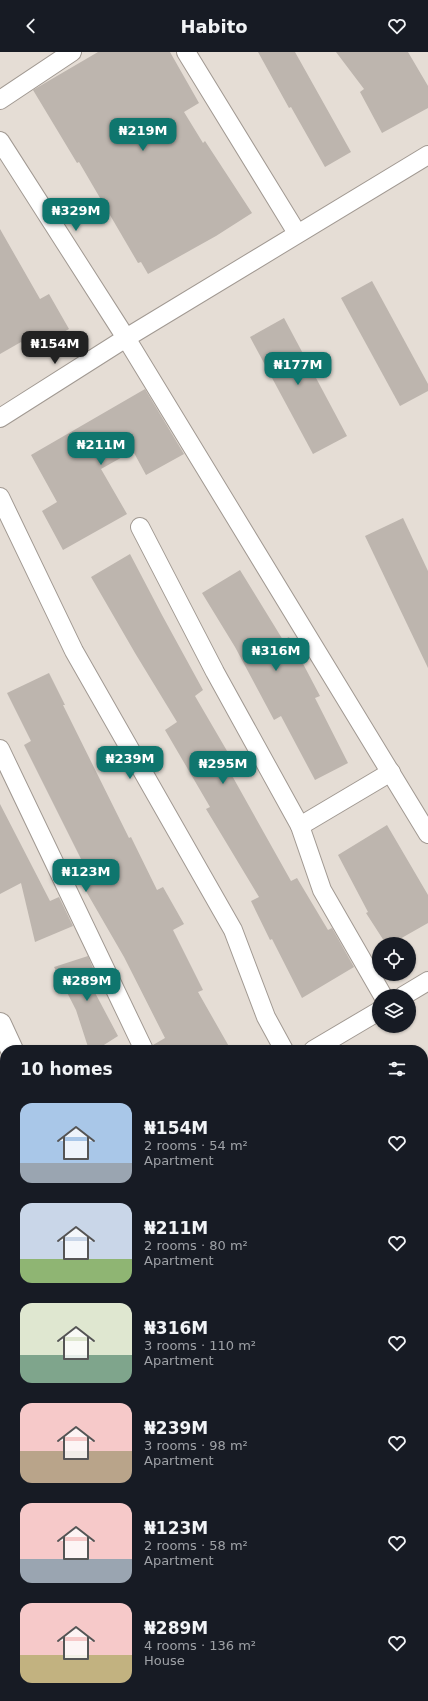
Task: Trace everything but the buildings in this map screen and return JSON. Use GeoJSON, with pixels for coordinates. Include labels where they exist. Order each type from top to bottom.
{"type":"FeatureCollection","features":[{"type":"Feature","properties":{"kind":"street"},"geometry":{"type":"LineString","coordinates":[[0,100],[72,52]]}},
{"type":"Feature","properties":{"kind":"street"},"geometry":{"type":"LineString","coordinates":[[186,52],[298,234]]}},
{"type":"Feature","properties":{"kind":"street"},"geometry":{"type":"LineString","coordinates":[[0,141],[126,338],[428,834]]}},
{"type":"Feature","properties":{"kind":"street"},"geometry":{"type":"LineString","coordinates":[[0,418],[126,338],[428,155]]}},
{"type":"Feature","properties":{"kind":"street"},"geometry":{"type":"LineString","coordinates":[[0,497],[74,651],[233,930],[266,1018],[281,1045]]}},
{"type":"Feature","properties":{"kind":"street"},"geometry":{"type":"LineString","coordinates":[[140,527],[215,672],[300,826],[322,890],[379,989]]}},
{"type":"Feature","properties":{"kind":"street"},"geometry":{"type":"LineString","coordinates":[[0,748],[142,1045]]}},
{"type":"Feature","properties":{"kind":"street"},"geometry":{"type":"LineString","coordinates":[[300,826],[391,772]]}},
{"type":"Feature","properties":{"kind":"street"},"geometry":{"type":"LineString","coordinates":[[414,989],[428,980]]}},
{"type":"Feature","properties":{"kind":"street"},"geometry":{"type":"LineString","coordinates":[[321,1045],[372,1015]]}},
{"type":"Feature","properties":{"kind":"street"},"geometry":{"type":"LineString","coordinates":[[0,1024],[10,1045]]}}]}
